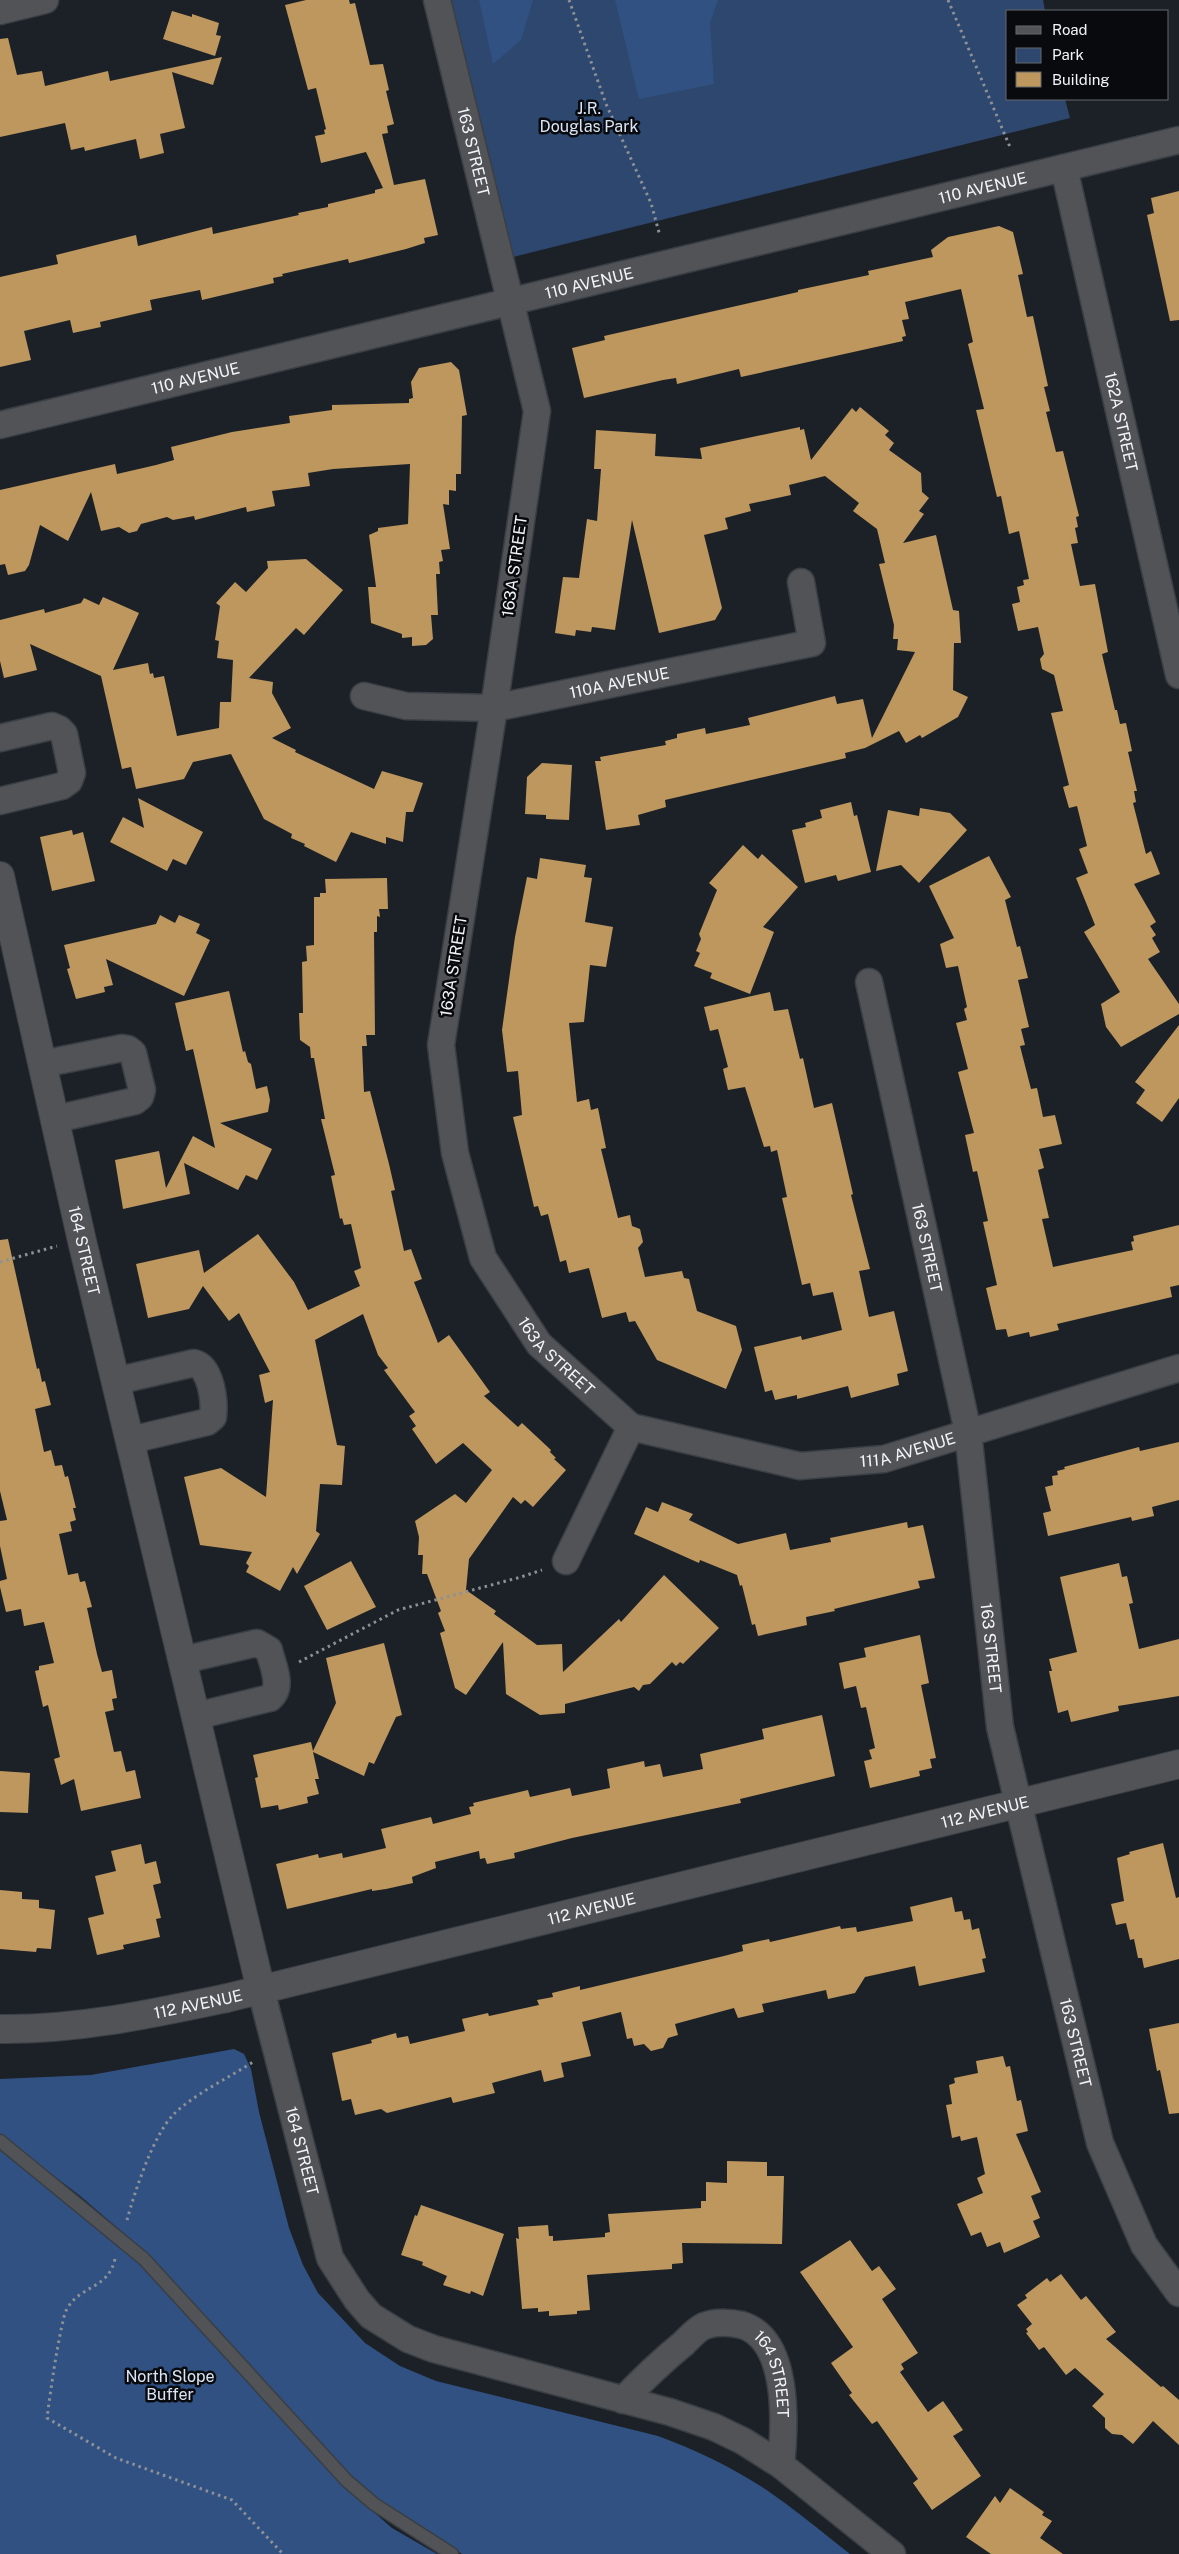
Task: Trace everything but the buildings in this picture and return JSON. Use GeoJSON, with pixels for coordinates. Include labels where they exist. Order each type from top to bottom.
{"type":"FeatureCollection","features":[{"type":"Feature","properties":{"kind":"street"},"geometry":{"type":"LineString","coordinates":[[0,11],[46,0]]}},
{"type":"Feature","properties":{"kind":"street","name":"163 STREET"},"geometry":{"type":"LineString","coordinates":[[437,0],[512,303]]}},
{"type":"Feature","properties":{"kind":"street","name":"110 AVENUE"},"geometry":{"type":"LineString","coordinates":[[0,425],[512,303],[1179,140]]}},
{"type":"Feature","properties":{"kind":"street","name":"162A STREET"},"geometry":{"type":"LineString","coordinates":[[1064,168],[1168,581],[1179,675]]}},
{"type":"Feature","properties":{"kind":"street","name":"163A STREET"},"geometry":{"type":"LineString","coordinates":[[512,303],[537,410],[494,708],[441,1044],[455,1153],[483,1258],[539,1344],[632,1427]]}},
{"type":"Feature","properties":{"kind":"street","name":"110A AVENUE"},"geometry":{"type":"LineString","coordinates":[[364,696],[406,706],[494,708],[812,643],[801,582]]}},
{"type":"Feature","properties":{"kind":"street"},"geometry":{"type":"LineString","coordinates":[[0,738],[52,726],[59,729],[64,734],[72,773],[69,781],[62,786],[0,801]]}},
{"type":"Feature","properties":{"kind":"street","name":"164 STREET"},"geometry":{"type":"LineString","coordinates":[[0,876],[116,1381],[261,1990],[330,2258],[357,2300],[371,2316],[389,2329],[425,2346],[670,2412],[714,2427],[743,2441],[781,2466],[892,2554]]}},
{"type":"Feature","properties":{"kind":"street","name":"163 STREET"},"geometry":{"type":"LineString","coordinates":[[869,982],[968,1432],[1000,1727],[1100,2143],[1144,2245],[1179,2293]]}},
{"type":"Feature","properties":{"kind":"street"},"geometry":{"type":"LineString","coordinates":[[42,1064],[122,1048],[128,1049],[133,1053],[142,1090],[140,1097],[136,1101],[56,1119]]}},
{"type":"Feature","properties":{"kind":"street"},"geometry":{"type":"LineString","coordinates":[[116,1381],[194,1363],[201,1365],[206,1370],[214,1408],[213,1417],[207,1422],[130,1440]]}},
{"type":"Feature","properties":{"kind":"street","name":"111A AVENUE"},"geometry":{"type":"LineString","coordinates":[[632,1427],[800,1466],[884,1459],[1179,1368]]}},
{"type":"Feature","properties":{"kind":"street"},"geometry":{"type":"LineString","coordinates":[[566,1561],[632,1427]]}},
{"type":"Feature","properties":{"kind":"street"},"geometry":{"type":"LineString","coordinates":[[183,1660],[257,1643],[268,1650],[278,1686],[276,1693],[270,1698],[196,1716]]}},
{"type":"Feature","properties":{"kind":"street","name":"112 AVENUE"},"geometry":{"type":"LineString","coordinates":[[0,2029],[72,2027],[132,2018],[261,1990],[1179,1764]]}},
{"type":"Feature","properties":{"kind":"street","name":"164 STREET"},"geometry":{"type":"LineString","coordinates":[[623,2400],[653,2369],[703,2326],[725,2322],[747,2327],[762,2336],[771,2349],[776,2364],[783,2416],[781,2466]]}},
{"type":"Feature","properties":{"kind":"lane"},"geometry":{"type":"LineString","coordinates":[[0,2141],[144,2259],[347,2481],[374,2504],[452,2554]]}},
{"type":"Feature","properties":{"kind":"path"},"geometry":{"type":"LineString","coordinates":[[569,0],[606,104],[651,203],[660,236]]}},
{"type":"Feature","properties":{"kind":"path"},"geometry":{"type":"LineString","coordinates":[[948,0],[1010,147]]}},
{"type":"Feature","properties":{"kind":"path"},"geometry":{"type":"LineString","coordinates":[[0,1262],[62,1245]]}},
{"type":"Feature","properties":{"kind":"path"},"geometry":{"type":"LineString","coordinates":[[274,1670],[292,1666],[398,1610],[521,1578],[566,1561]]}},
{"type":"Feature","properties":{"kind":"path"},"geometry":{"type":"LineString","coordinates":[[260,2057],[173,2115],[154,2147],[135,2188],[112,2271],[102,2282],[74,2299],[66,2310],[53,2368],[47,2418],[116,2458],[232,2500],[283,2554]]}},
{"type":"Feature","properties":{"kind":"green space","name":"J.R. Douglas Park"},"geometry":{"type":"Polygon","coordinates":[[[441,0],[1043,0],[1045,10],[1006,10],[1006,100],[1065,100],[1070,118],[501,260],[441,0]]]}},
{"type":"Feature","properties":{"kind":"green space"},"geometry":{"type":"Polygon","coordinates":[[[479,0],[533,0],[521,40],[493,64],[479,0]]]}},
{"type":"Feature","properties":{"kind":"green space"},"geometry":{"type":"Polygon","coordinates":[[[615,0],[718,0],[710,23],[714,84],[639,99],[615,0]]]}},
{"type":"Feature","properties":{"kind":"green space"},"geometry":{"type":"Polygon","coordinates":[[[234,2049],[244,2054],[251,2069],[259,2112],[289,2228],[303,2265],[318,2293],[365,2343],[400,2366],[436,2381],[658,2436],[686,2447],[728,2467],[768,2491],[850,2554],[462,2554],[372,2495],[316,2442],[148,2254],[79,2195],[0,2135],[0,2079],[91,2075],[234,2049]]]}},
{"type":"Feature","properties":{"kind":"green space","name":"North Slope Buffer"},"geometry":{"type":"Polygon","coordinates":[[[0,2150],[144,2268],[345,2487],[392,2528],[437,2554],[0,2554],[0,2150]]]}}]}
